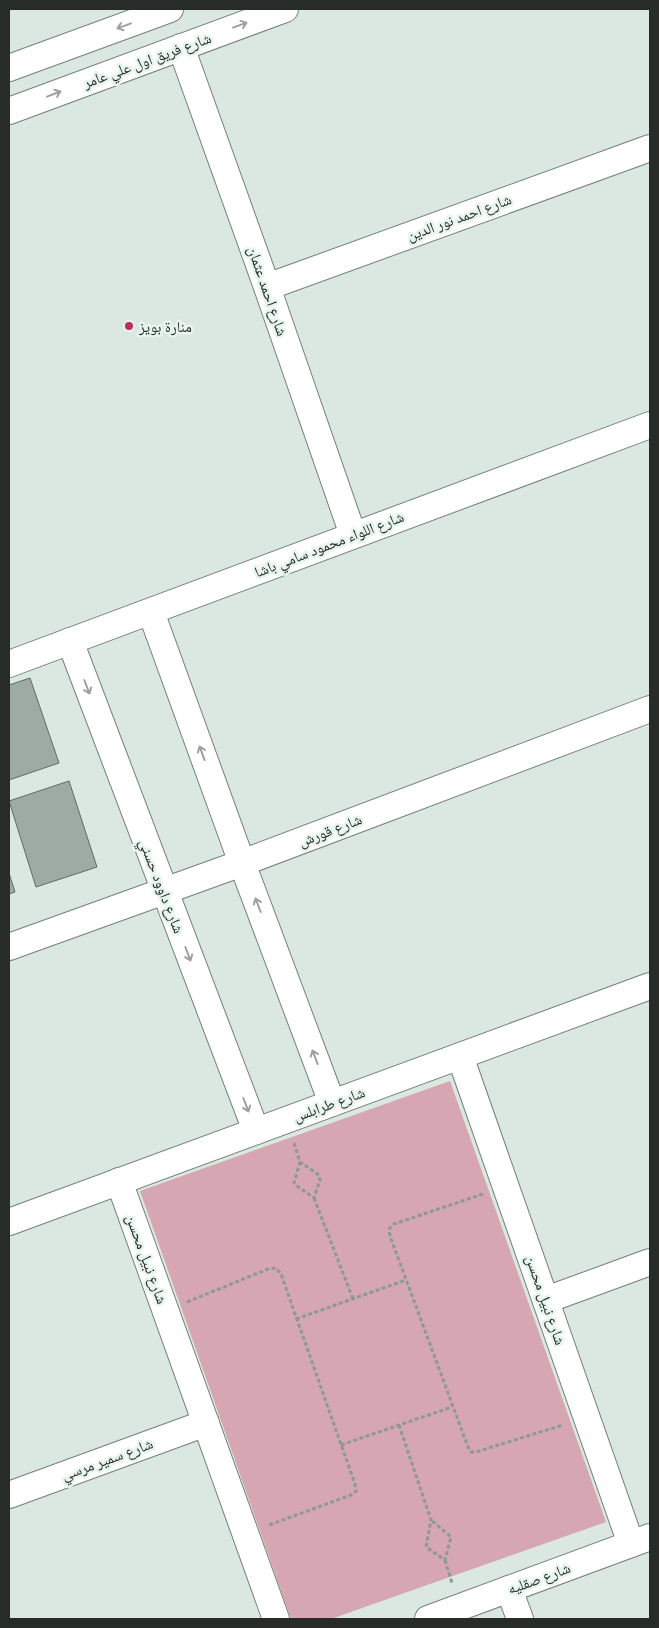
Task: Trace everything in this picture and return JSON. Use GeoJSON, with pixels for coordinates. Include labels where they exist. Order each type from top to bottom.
{"type":"FeatureCollection","features":[{"type":"Feature","properties":{"kind":"street"},"geometry":{"type":"LineString","coordinates":[[9,68],[170,9]]}},
{"type":"Feature","properties":{"kind":"street","name":"شارع فريق اول علي عامر"},"geometry":{"type":"LineString","coordinates":[[9,111],[285,9]]}},
{"type":"Feature","properties":{"kind":"street","name":"شارع احمد عثمان"},"geometry":{"type":"LineString","coordinates":[[182,47],[354,535]]}},
{"type":"Feature","properties":{"kind":"street","name":"شارع احمد نور الدين"},"geometry":{"type":"LineString","coordinates":[[267,287],[650,148]]}},
{"type":"Feature","properties":{"kind":"street","name":"شارع اللواء محمود سامي باشا"},"geometry":{"type":"LineString","coordinates":[[9,664],[650,424]]}},
{"type":"Feature","properties":{"kind":"street"},"geometry":{"type":"LineString","coordinates":[[150,612],[332,1103]]}},
{"type":"Feature","properties":{"kind":"street","name":"شارع داوود حسني"},"geometry":{"type":"LineString","coordinates":[[70,641],[256,1131]]}},
{"type":"Feature","properties":{"kind":"street","name":"شارع قورش"},"geometry":{"type":"LineString","coordinates":[[9,946],[242,864],[650,709]]}},
{"type":"Feature","properties":{"kind":"street","name":"شارع طرابلس"},"geometry":{"type":"LineString","coordinates":[[9,1222],[650,986]]}},
{"type":"Feature","properties":{"kind":"street","name":"شارع نبيل محسن"},"geometry":{"type":"LineString","coordinates":[[460,1056],[587,1418],[641,1541]]}},
{"type":"Feature","properties":{"kind":"street","name":"شارع نبيل محسن"},"geometry":{"type":"LineString","coordinates":[[120,1181],[276,1619]]}},
{"type":"Feature","properties":{"kind":"street"},"geometry":{"type":"LineString","coordinates":[[546,1300],[650,1262]]}},
{"type":"Feature","properties":{"kind":"street","name":"شارع سمير مرسي"},"geometry":{"type":"LineString","coordinates":[[9,1495],[206,1423]]}},
{"type":"Feature","properties":{"kind":"street","name":"شارع صقليه"},"geometry":{"type":"LineString","coordinates":[[428,1619],[641,1541]]}},
{"type":"Feature","properties":{"kind":"street"},"geometry":{"type":"LineString","coordinates":[[508,1589],[520,1619]]}},
{"type":"Feature","properties":{"kind":"path"},"geometry":{"type":"LineString","coordinates":[[314,1198],[320,1180],[319,1175],[300,1162],[294,1182],[314,1198],[353,1299]]}},
{"type":"Feature","properties":{"kind":"path"},"geometry":{"type":"LineString","coordinates":[[506,1186],[394,1224],[389,1229],[390,1236],[452,1406],[471,1452],[587,1418]]}},
{"type":"Feature","properties":{"kind":"path"},"geometry":{"type":"LineString","coordinates":[[166,1310],[268,1269],[276,1268],[281,1274],[356,1491],[351,1495],[246,1533]]}},
{"type":"Feature","properties":{"kind":"path"},"geometry":{"type":"LineString","coordinates":[[296,1319],[406,1280]]}},
{"type":"Feature","properties":{"kind":"path"},"geometry":{"type":"LineString","coordinates":[[340,1446],[452,1406]]}},
{"type":"Feature","properties":{"kind":"path"},"geometry":{"type":"LineString","coordinates":[[399,1425],[431,1520],[426,1547],[445,1560],[451,1537],[431,1520]]}},
{"type":"Feature","properties":{"kind":"shaded area"},"geometry":{"type":"Polygon","coordinates":[[[450,1081],[606,1522],[331,1619],[291,1619],[140,1191],[450,1081]]]}},
{"type":"Feature","properties":{"kind":"building"},"geometry":{"type":"Polygon","coordinates":[[[30,678],[59,763],[9,780],[9,685],[30,678]]]}},
{"type":"Feature","properties":{"kind":"building"},"geometry":{"type":"Polygon","coordinates":[[[69,781],[97,867],[36,887],[9,801],[69,781]]]}},
{"type":"Feature","properties":{"kind":"building"},"geometry":{"type":"Polygon","coordinates":[[[9,873],[15,892],[9,894],[9,873]]]}},
{"type":"Feature","properties":{"kind":"place","name":"منارة بويز"},"geometry":{"type":"Point","coordinates":[129,326]}}]}
